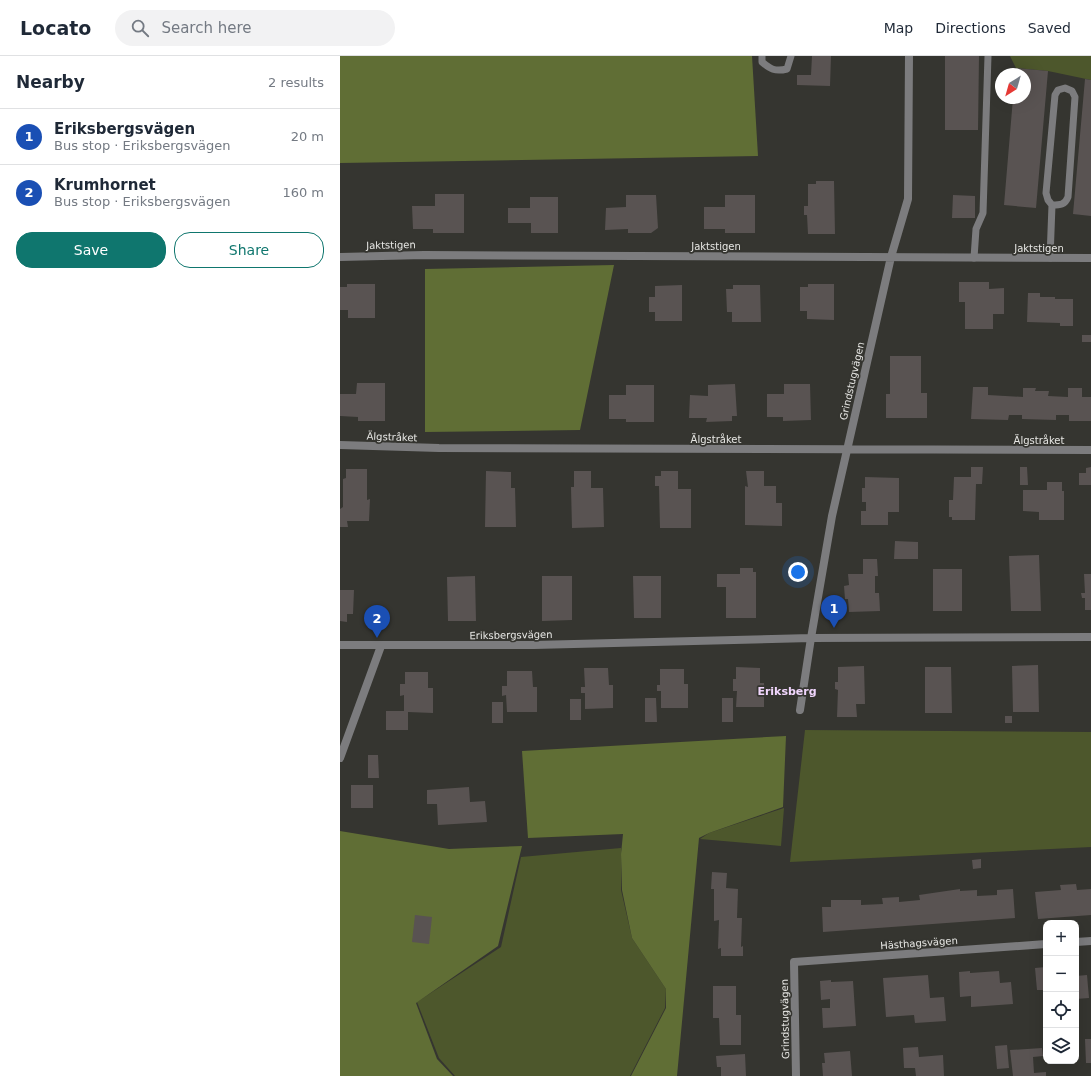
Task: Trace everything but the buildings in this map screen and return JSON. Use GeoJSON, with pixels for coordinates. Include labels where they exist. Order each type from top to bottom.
{"type":"FeatureCollection","features":[{"type":"Feature","properties":{"kind":"street","name":"Grindstugvägen"},"geometry":{"type":"LineString","coordinates":[[800,710],[832,516],[891,257],[908,199],[910,56]]}},
{"type":"Feature","properties":{"kind":"street","name":"Jaktstigen"},"geometry":{"type":"LineString","coordinates":[[340,256],[432,255],[1091,258]]}},
{"type":"Feature","properties":{"kind":"street","name":"Älgstråket"},"geometry":{"type":"LineString","coordinates":[[340,445],[439,448],[1091,450]]}},
{"type":"Feature","properties":{"kind":"street","name":"Eriksbergsvägen"},"geometry":{"type":"LineString","coordinates":[[340,645],[541,645],[811,638],[1091,638]]}},
{"type":"Feature","properties":{"kind":"street"},"geometry":{"type":"LineString","coordinates":[[340,758],[382,646]]}},
{"type":"Feature","properties":{"kind":"street"},"geometry":{"type":"LineString","coordinates":[[1079,942],[1091,941]]}},
{"type":"Feature","properties":{"kind":"street","name":"Hästhagsvägen"},"geometry":{"type":"LineString","coordinates":[[794,962],[1043,944]]}},
{"type":"Feature","properties":{"kind":"street","name":"Grindstugvägen"},"geometry":{"type":"LineString","coordinates":[[794,962],[796,1076]]}},
{"type":"Feature","properties":{"kind":"lane"},"geometry":{"type":"LineString","coordinates":[[762,56],[762,62],[769,68],[778,71],[787,69],[791,56]]}},
{"type":"Feature","properties":{"kind":"lane"},"geometry":{"type":"LineString","coordinates":[[974,258],[976,229],[983,213],[988,56]]}},
{"type":"Feature","properties":{"kind":"lane"},"geometry":{"type":"LineString","coordinates":[[1050,258],[1052,205],[1046,194],[1055,95],[1058,90],[1065,88],[1072,91],[1075,96],[1068,197],[1066,202],[1062,205],[1052,205]]}},
{"type":"Feature","properties":{"kind":"green space"},"geometry":{"type":"Polygon","coordinates":[[[340,56],[752,56],[758,156],[340,163],[340,56]]]}},
{"type":"Feature","properties":{"kind":"green space"},"geometry":{"type":"Polygon","coordinates":[[[1010,56],[1091,56],[1091,80],[1048,71],[1031,69],[1031,68],[1016,68],[1010,56]]]}},
{"type":"Feature","properties":{"kind":"green space"},"geometry":{"type":"Polygon","coordinates":[[[614,265],[580,430],[425,432],[425,269],[614,265]]]}},
{"type":"Feature","properties":{"kind":"green space"},"geometry":{"type":"Polygon","coordinates":[[[805,730],[1091,732],[1091,847],[790,862],[805,730]]]}},
{"type":"Feature","properties":{"kind":"green space"},"geometry":{"type":"Polygon","coordinates":[[[786,736],[783,807],[709,833],[699,838],[677,1076],[631,1076],[666,1008],[666,989],[632,938],[622,890],[621,854],[623,834],[528,838],[522,751],[786,736]]]}},
{"type":"Feature","properties":{"kind":"green space"},"geometry":{"type":"Polygon","coordinates":[[[784,808],[781,846],[700,839],[709,833],[784,808]]]}},
{"type":"Feature","properties":{"kind":"green space"},"geometry":{"type":"Polygon","coordinates":[[[340,831],[449,849],[522,846],[498,946],[416,1003],[437,1059],[453,1076],[340,1076],[340,831]]]}},
{"type":"Feature","properties":{"kind":"green space"},"geometry":{"type":"Polygon","coordinates":[[[621,848],[621,890],[632,938],[666,989],[665,1008],[630,1076],[455,1076],[439,1058],[417,1002],[501,947],[521,857],[621,848]]]}},
{"type":"Feature","properties":{"kind":"place","name":"Eriksbergsvägen"},"geometry":{"type":"Point","coordinates":[834,628]}},
{"type":"Feature","properties":{"kind":"place","name":"Krumhornet"},"geometry":{"type":"Point","coordinates":[377,638]}},
{"type":"Feature","properties":{"kind":"district","name":"Eriksberg"},"geometry":{"type":"Point","coordinates":[787,691]}}]}
